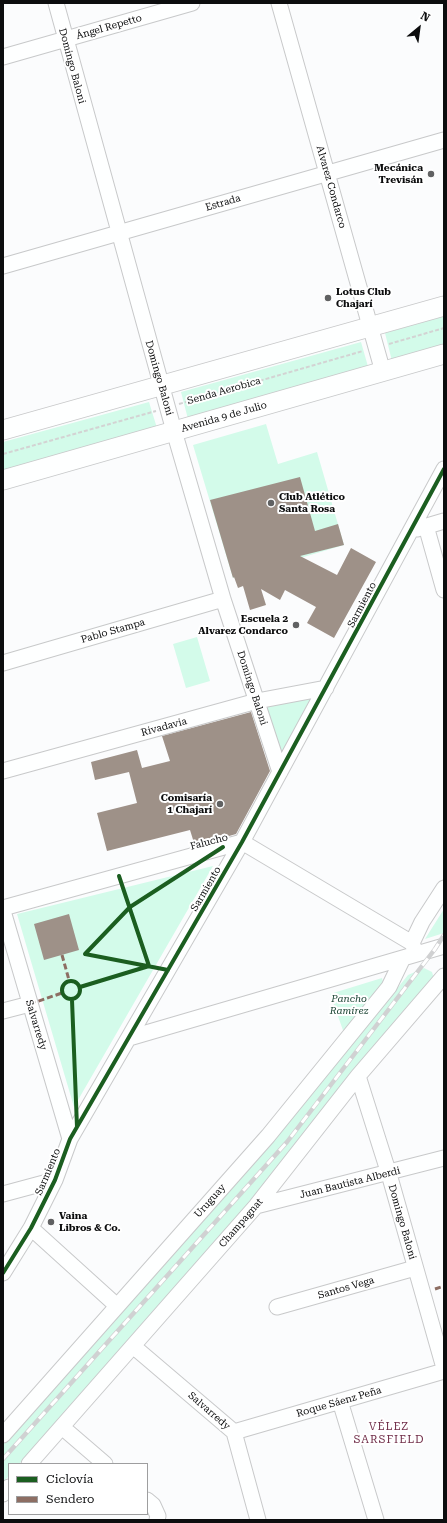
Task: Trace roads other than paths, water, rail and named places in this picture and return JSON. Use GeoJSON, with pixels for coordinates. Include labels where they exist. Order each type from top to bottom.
{"type":"FeatureCollection","features":[{"type":"Feature","properties":{"kind":"main road"},"geometry":{"type":"LineString","coordinates":[[3,430],[370,325],[444,306]]}},
{"type":"Feature","properties":{"kind":"main road","name":"Avenida 9 de Julio"},"geometry":{"type":"LineString","coordinates":[[3,480],[444,354]]}},
{"type":"Feature","properties":{"kind":"street","name":"Ángel Repetto"},"geometry":{"type":"LineString","coordinates":[[3,57],[192,3]]}},
{"type":"Feature","properties":{"kind":"street","name":"Alvarez Condarco"},"geometry":{"type":"LineString","coordinates":[[279,3],[383,372]]}},
{"type":"Feature","properties":{"kind":"street","name":"Domingo Baloni"},"geometry":{"type":"LineString","coordinates":[[57,9],[167,408],[223,599],[280,772]]}},
{"type":"Feature","properties":{"kind":"street","name":"Estrada"},"geometry":{"type":"LineString","coordinates":[[3,266],[118,234],[327,172],[444,140]]}},
{"type":"Feature","properties":{"kind":"street","name":"Sarmiento"},"geometry":{"type":"LineString","coordinates":[[3,1273],[30,1228],[55,1180],[70,1139],[242,842],[444,469]]}},
{"type":"Feature","properties":{"kind":"street"},"geometry":{"type":"LineString","coordinates":[[410,531],[444,521]]}},
{"type":"Feature","properties":{"kind":"street"},"geometry":{"type":"LineString","coordinates":[[426,526],[444,590]]}},
{"type":"Feature","properties":{"kind":"street","name":"Pablo Stampa"},"geometry":{"type":"LineString","coordinates":[[3,663],[223,599]]}},
{"type":"Feature","properties":{"kind":"street","name":"Rivadavia"},"geometry":{"type":"LineString","coordinates":[[3,771],[257,701],[326,688]]}},
{"type":"Feature","properties":{"kind":"street","name":"Falucho"},"geometry":{"type":"LineString","coordinates":[[3,909],[242,842],[410,951]]}},
{"type":"Feature","properties":{"kind":"street","name":"Uruguay"},"geometry":{"type":"LineString","coordinates":[[3,1435],[116,1305],[268,1136],[389,987],[410,951],[422,922],[444,888]]}},
{"type":"Feature","properties":{"kind":"street","name":"Salvarredy"},"geometry":{"type":"LineString","coordinates":[[3,909],[70,1139]]}},
{"type":"Feature","properties":{"kind":"street"},"geometry":{"type":"LineString","coordinates":[[129,1038],[410,951],[444,946]]}},
{"type":"Feature","properties":{"kind":"street","name":"Champagnat"},"geometry":{"type":"LineString","coordinates":[[30,1463],[256,1206],[358,1076],[444,976]]}},
{"type":"Feature","properties":{"kind":"street"},"geometry":{"type":"LineString","coordinates":[[3,1011],[30,1004]]}},
{"type":"Feature","properties":{"kind":"street","name":"Domingo Baloni"},"geometry":{"type":"LineString","coordinates":[[358,1076],[389,1174],[444,1368]]}},
{"type":"Feature","properties":{"kind":"street","name":"Juan Bautista Alberdi"},"geometry":{"type":"LineString","coordinates":[[256,1206],[389,1174],[444,1158]]}},
{"type":"Feature","properties":{"kind":"street"},"geometry":{"type":"LineString","coordinates":[[3,1194],[55,1180]]}},
{"type":"Feature","properties":{"kind":"street"},"geometry":{"type":"LineString","coordinates":[[30,1228],[116,1305]]}},
{"type":"Feature","properties":{"kind":"street","name":"Santos Vega"},"geometry":{"type":"LineString","coordinates":[[277,1307],[415,1268]]}},
{"type":"Feature","properties":{"kind":"street","name":"Salvarredy"},"geometry":{"type":"LineString","coordinates":[[133,1346],[234,1432],[258,1520]]}},
{"type":"Feature","properties":{"kind":"street","name":"Roque Sáenz Peña"},"geometry":{"type":"LineString","coordinates":[[234,1432],[444,1371]]}},
{"type":"Feature","properties":{"kind":"street"},"geometry":{"type":"LineString","coordinates":[[340,1401],[376,1520]]}},
{"type":"Feature","properties":{"kind":"street"},"geometry":{"type":"LineString","coordinates":[[62,1427],[104,1463]]}},
{"type":"Feature","properties":{"kind":"street"},"geometry":{"type":"LineString","coordinates":[[148,1501],[154,1505],[158,1516],[157,1520]]}},
{"type":"Feature","properties":{"kind":"railway"},"geometry":{"type":"LineString","coordinates":[[3,1459],[287,1142],[435,949],[444,935]]}},
{"type":"Feature","properties":{"kind":"place","name":"Mecánica Trevisán"},"geometry":{"type":"Point","coordinates":[431,174]}},
{"type":"Feature","properties":{"kind":"place","name":"Lotus Club Chajarí"},"geometry":{"type":"Point","coordinates":[328,298]}},
{"type":"Feature","properties":{"kind":"place","name":"Club Atlético Santa Rosa"},"geometry":{"type":"Point","coordinates":[271,503]}},
{"type":"Feature","properties":{"kind":"place","name":"Escuela 2 Alvarez Condarco"},"geometry":{"type":"Point","coordinates":[296,625]}},
{"type":"Feature","properties":{"kind":"place","name":"Comisaría 1 Chajarí"},"geometry":{"type":"Point","coordinates":[220,804]}},
{"type":"Feature","properties":{"kind":"place","name":"Vaina Libros & Co."},"geometry":{"type":"Point","coordinates":[51,1222]}},
{"type":"Feature","properties":{"kind":"district","name":"VÉLEZ SARSFIELD"},"geometry":{"type":"Point","coordinates":[389,1433]}},
{"type":"Feature","properties":{"kind":"park label","name":"Pancho Ramírez"},"geometry":{"type":"Point","coordinates":[349,1004]}}]}
